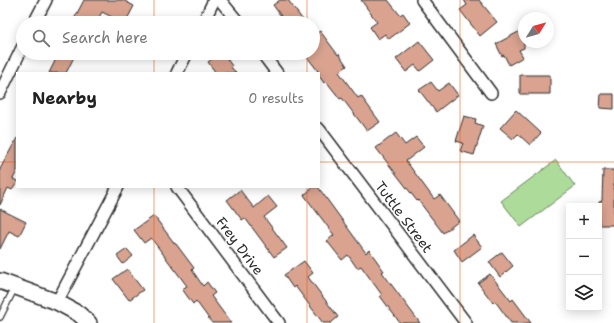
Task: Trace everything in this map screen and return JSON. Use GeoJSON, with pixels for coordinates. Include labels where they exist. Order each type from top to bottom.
{"type":"FeatureCollection","features":[{"type":"Feature","properties":{"kind":"street"},"geometry":{"type":"LineString","coordinates":[[38,16],[46,0]]}},
{"type":"Feature","properties":{"kind":"street"},"geometry":{"type":"LineString","coordinates":[[206,16],[214,0]]}},
{"type":"Feature","properties":{"kind":"street"},"geometry":{"type":"LineString","coordinates":[[220,0],[233,16]]}},
{"type":"Feature","properties":{"kind":"street"},"geometry":{"type":"LineString","coordinates":[[427,2],[491,93]]}},
{"type":"Feature","properties":{"kind":"street"},"geometry":{"type":"LineString","coordinates":[[0,93],[16,60]]}},
{"type":"Feature","properties":{"kind":"street"},"geometry":{"type":"LineString","coordinates":[[178,72],[184,60]]}},
{"type":"Feature","properties":{"kind":"street"},"geometry":{"type":"LineString","coordinates":[[267,60],[276,72]]}},
{"type":"Feature","properties":{"kind":"street","name":"Tuttle Street"},"geometry":{"type":"LineString","coordinates":[[320,130],[466,323]]}},
{"type":"Feature","properties":{"kind":"street"},"geometry":{"type":"LineString","coordinates":[[57,302],[117,188]]}},
{"type":"Feature","properties":{"kind":"street","name":"Frey Drive"},"geometry":{"type":"LineString","coordinates":[[178,188],[280,323]]}},
{"type":"Feature","properties":{"kind":"street"},"geometry":{"type":"LineString","coordinates":[[0,281],[57,302],[79,314],[89,323]]}},
{"type":"Feature","properties":{"kind":"lane"},"geometry":{"type":"LineString","coordinates":[[0,317],[16,287]]}},
{"type":"Feature","properties":{"kind":"green space"},"geometry":{"type":"Polygon","coordinates":[[[556,160],[575,186],[521,227],[501,201],[556,160]]]}},
{"type":"Feature","properties":{"kind":"building"},"geometry":{"type":"Polygon","coordinates":[[[84,0],[123,0],[134,6],[129,16],[110,16],[102,12],[100,16],[76,16],[84,0]]]}},
{"type":"Feature","properties":{"kind":"building"},"geometry":{"type":"Polygon","coordinates":[[[280,0],[288,0],[300,16],[281,16],[273,5],[280,0]]]}},
{"type":"Feature","properties":{"kind":"building"},"geometry":{"type":"Polygon","coordinates":[[[361,0],[388,0],[400,15],[403,13],[410,23],[389,39],[385,34],[378,39],[370,27],[377,22],[361,0]]]}},
{"type":"Feature","properties":{"kind":"building"},"geometry":{"type":"Polygon","coordinates":[[[464,0],[479,0],[497,22],[480,36],[460,10],[467,5],[464,0]]]}},
{"type":"Feature","properties":{"kind":"building"},"geometry":{"type":"Polygon","coordinates":[[[320,31],[347,66],[339,72],[358,98],[361,96],[380,122],[367,131],[342,98],[340,99],[326,81],[324,83],[320,77],[320,72],[316,72],[318,71],[309,60],[320,60],[320,31]]]}},
{"type":"Feature","properties":{"kind":"building"},"geometry":{"type":"Polygon","coordinates":[[[518,32],[518,48],[524,48],[519,50],[523,57],[509,65],[504,55],[502,56],[496,44],[518,32]]]}},
{"type":"Feature","properties":{"kind":"building"},"geometry":{"type":"Polygon","coordinates":[[[419,41],[434,60],[420,71],[415,65],[406,72],[396,59],[419,41]]]}},
{"type":"Feature","properties":{"kind":"building"},"geometry":{"type":"Polygon","coordinates":[[[56,60],[72,60],[66,72],[50,72],[56,60]]]}},
{"type":"Feature","properties":{"kind":"building"},"geometry":{"type":"Polygon","coordinates":[[[211,60],[228,60],[235,72],[215,72],[208,62],[211,60]]]}},
{"type":"Feature","properties":{"kind":"building"},"geometry":{"type":"Polygon","coordinates":[[[520,75],[550,75],[550,94],[520,94],[520,75]]]}},
{"type":"Feature","properties":{"kind":"building"},"geometry":{"type":"Polygon","coordinates":[[[431,82],[438,91],[449,83],[458,95],[436,112],[419,90],[431,82]]]}},
{"type":"Feature","properties":{"kind":"building"},"geometry":{"type":"Polygon","coordinates":[[[601,94],[614,94],[614,109],[600,108],[601,94]]]}},
{"type":"Feature","properties":{"kind":"building"},"geometry":{"type":"Polygon","coordinates":[[[516,110],[541,133],[530,145],[518,134],[513,139],[500,128],[516,110]]]}},
{"type":"Feature","properties":{"kind":"building"},"geometry":{"type":"Polygon","coordinates":[[[464,116],[476,119],[475,123],[483,126],[474,155],[460,151],[463,143],[456,141],[464,116]]]}},
{"type":"Feature","properties":{"kind":"building"},"geometry":{"type":"Polygon","coordinates":[[[396,133],[405,145],[416,137],[424,147],[406,161],[434,199],[440,195],[459,221],[443,233],[376,148],[396,133]]]}},
{"type":"Feature","properties":{"kind":"building"},"geometry":{"type":"Polygon","coordinates":[[[16,140],[16,173],[13,179],[16,180],[16,184],[12,190],[8,188],[0,205],[0,169],[16,140]]]}},
{"type":"Feature","properties":{"kind":"building"},"geometry":{"type":"Polygon","coordinates":[[[603,170],[614,170],[614,225],[602,225],[602,203],[599,202],[602,201],[603,170]]]}},
{"type":"Feature","properties":{"kind":"building"},"geometry":{"type":"Polygon","coordinates":[[[313,188],[319,188],[366,253],[369,250],[384,271],[382,272],[420,323],[400,323],[380,296],[382,295],[361,266],[357,268],[348,255],[342,260],[327,241],[334,235],[304,195],[313,188]]]}},
{"type":"Feature","properties":{"kind":"building"},"geometry":{"type":"Polygon","coordinates":[[[240,190],[254,208],[268,196],[277,207],[264,217],[287,248],[274,257],[245,218],[242,220],[227,200],[240,190]]]}},
{"type":"Feature","properties":{"kind":"building"},"geometry":{"type":"Polygon","coordinates":[[[0,209],[26,222],[19,236],[9,231],[0,249],[0,209]]]}},
{"type":"Feature","properties":{"kind":"building"},"geometry":{"type":"Polygon","coordinates":[[[154,216],[194,268],[192,270],[203,286],[207,282],[215,293],[211,296],[231,323],[212,323],[196,301],[193,304],[182,289],[187,286],[151,238],[144,243],[134,230],[154,216]]]}},
{"type":"Feature","properties":{"kind":"building"},"geometry":{"type":"Polygon","coordinates":[[[473,235],[482,247],[462,262],[454,250],[473,235]]]}},
{"type":"Feature","properties":{"kind":"building"},"geometry":{"type":"Polygon","coordinates":[[[127,249],[133,256],[123,264],[117,256],[127,249]]]}},
{"type":"Feature","properties":{"kind":"building"},"geometry":{"type":"Polygon","coordinates":[[[502,252],[513,266],[500,277],[489,262],[502,252]]]}},
{"type":"Feature","properties":{"kind":"building"},"geometry":{"type":"Polygon","coordinates":[[[304,261],[313,273],[308,277],[338,317],[331,323],[323,323],[295,286],[293,288],[284,275],[304,261]]]}},
{"type":"Feature","properties":{"kind":"building"},"geometry":{"type":"Polygon","coordinates":[[[127,269],[143,290],[129,300],[113,279],[127,269]]]}},
{"type":"Feature","properties":{"kind":"building"},"geometry":{"type":"Polygon","coordinates":[[[490,274],[511,301],[513,299],[531,323],[511,323],[495,301],[493,303],[478,283],[490,274]]]}}]}
